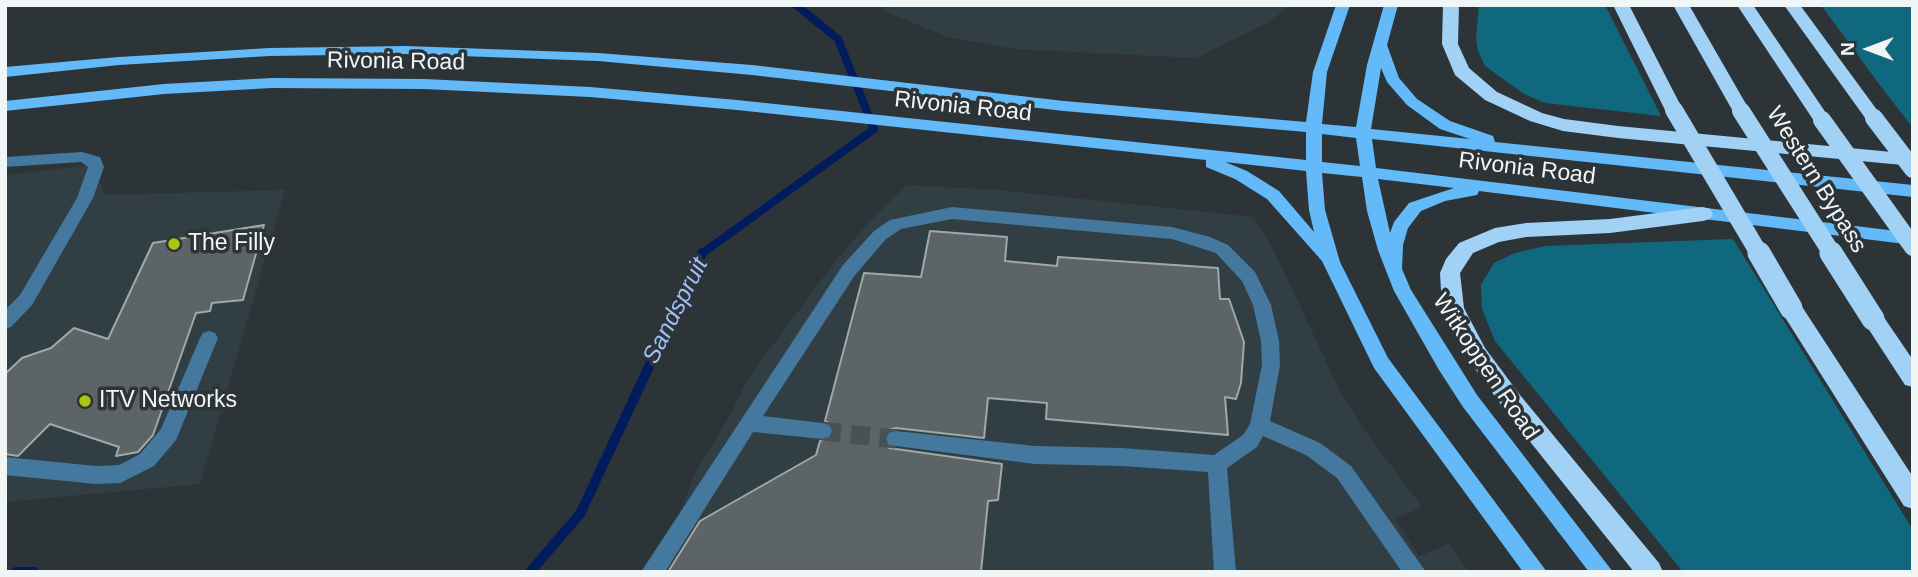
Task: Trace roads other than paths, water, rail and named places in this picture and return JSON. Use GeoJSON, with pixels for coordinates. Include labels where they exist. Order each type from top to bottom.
{"type":"FeatureCollection","features":[{"type":"Feature","properties":{"kind":"highway"},"geometry":{"type":"LineString","coordinates":[[1451,5],[1450,44],[1461,71],[1491,96],[1536,117],[1563,125],[1618,132],[1913,160]]}},
{"type":"Feature","properties":{"kind":"highway"},"geometry":{"type":"LineString","coordinates":[[1621,5],[1674,110],[1791,308],[1913,498]]}},
{"type":"Feature","properties":{"kind":"highway","name":"Western Bypass"},"geometry":{"type":"LineString","coordinates":[[1682,5],[1741,111],[1913,378]]}},
{"type":"Feature","properties":{"kind":"highway","name":"Western Bypass"},"geometry":{"type":"LineString","coordinates":[[1745,5],[1822,120],[1913,247]]}},
{"type":"Feature","properties":{"kind":"highway"},"geometry":{"type":"LineString","coordinates":[[1792,5],[1913,169]]}},
{"type":"Feature","properties":{"kind":"highway"},"geometry":{"type":"LineString","coordinates":[[1650,572],[1512,402],[1477,354],[1453,308],[1450,273],[1466,248],[1495,235],[1526,230],[1610,226],[1703,214]]}},
{"type":"Feature","properties":{"kind":"main road"},"geometry":{"type":"LineString","coordinates":[[1343,5],[1320,72],[1313,128],[1317,209],[1331,262],[1354,315],[1381,363],[1536,572]]}},
{"type":"Feature","properties":{"kind":"main road","name":"Witkoppen Road"},"geometry":{"type":"LineString","coordinates":[[1391,5],[1379,44],[1363,134],[1367,172],[1379,226],[1396,274],[1418,319],[1470,401],[1602,572]]}},
{"type":"Feature","properties":{"kind":"main road"},"geometry":{"type":"LineString","coordinates":[[1379,44],[1392,79],[1422,111],[1459,131],[1535,153]]}},
{"type":"Feature","properties":{"kind":"main road","name":"Rivonia Road"},"geometry":{"type":"LineString","coordinates":[[5,72],[119,61],[270,52],[406,50],[598,57],[752,70],[1064,106],[1313,128],[1913,191]]}},
{"type":"Feature","properties":{"kind":"main road","name":"Rivonia Road"},"geometry":{"type":"LineString","coordinates":[[5,106],[164,89],[272,83],[530,88],[737,105],[1313,166],[1913,239]]}},
{"type":"Feature","properties":{"kind":"main road"},"geometry":{"type":"LineString","coordinates":[[1182,154],[1231,170],[1263,187],[1288,211],[1331,262]]}},
{"type":"Feature","properties":{"kind":"main road"},"geometry":{"type":"LineString","coordinates":[[1396,274],[1398,234],[1405,217],[1415,207],[1442,196],[1499,189]]}},
{"type":"Feature","properties":{"kind":"lane"},"geometry":{"type":"LineString","coordinates":[[5,162],[88,158],[96,163],[85,198],[26,300],[5,322]]}},
{"type":"Feature","properties":{"kind":"lane"},"geometry":{"type":"LineString","coordinates":[[652,572],[849,270],[880,235],[896,224],[952,214],[1172,233],[1204,241],[1222,249],[1249,277],[1262,305],[1270,341],[1271,365],[1259,425],[1250,441],[1217,464],[1035,454],[896,439]]}},
{"type":"Feature","properties":{"kind":"lane"},"geometry":{"type":"LineString","coordinates":[[5,466],[96,475],[120,474],[135,468],[147,460],[169,433],[209,338]]}},
{"type":"Feature","properties":{"kind":"lane"},"geometry":{"type":"LineString","coordinates":[[748,423],[822,431]]}},
{"type":"Feature","properties":{"kind":"lane"},"geometry":{"type":"LineString","coordinates":[[1259,425],[1313,449],[1344,472],[1415,572]]}},
{"type":"Feature","properties":{"kind":"lane"},"geometry":{"type":"LineString","coordinates":[[1217,464],[1225,572]]}},
{"type":"Feature","properties":{"kind":"waterway","name":"Sandspruit"},"geometry":{"type":"LineString","coordinates":[[702,254],[874,129],[838,39],[796,5]]}},
{"type":"Feature","properties":{"kind":"waterway","name":"Sandspruit"},"geometry":{"type":"LineString","coordinates":[[530,572],[580,514],[702,254]]}},
{"type":"Feature","properties":{"kind":"waterway","name":"Sandspruit"},"geometry":{"type":"LineString","coordinates":[[16,572],[34,572]]}},
{"type":"Feature","properties":{"kind":"tunnel"},"geometry":{"type":"LineString","coordinates":[[822,431],[896,439]]}},
{"type":"Feature","properties":{"kind":"place","name":"The Filly"},"geometry":{"type":"Point","coordinates":[174,244]}},
{"type":"Feature","properties":{"kind":"place","name":"ITV Networks"},"geometry":{"type":"Point","coordinates":[85,401]}}]}
